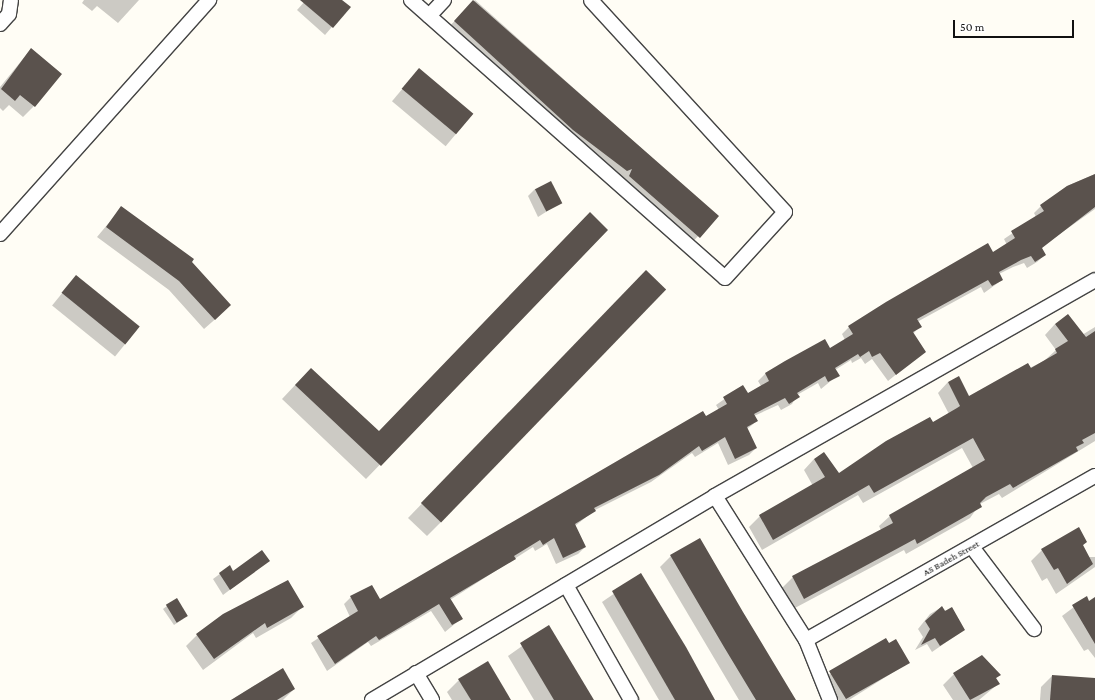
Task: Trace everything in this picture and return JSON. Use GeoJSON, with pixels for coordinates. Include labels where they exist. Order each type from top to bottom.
{"type":"FeatureCollection","features":[{"type":"Feature","properties":{"kind":"street"},"geometry":{"type":"LineString","coordinates":[[0,24],[9,14],[11,0]]}},
{"type":"Feature","properties":{"kind":"street"},"geometry":{"type":"LineString","coordinates":[[0,234],[209,0]]}},
{"type":"Feature","properties":{"kind":"street"},"geometry":{"type":"LineString","coordinates":[[412,0],[724,278],[785,212],[591,0]]}},
{"type":"Feature","properties":{"kind":"street"},"geometry":{"type":"LineString","coordinates":[[429,16],[444,0]]}},
{"type":"Feature","properties":{"kind":"street"},"geometry":{"type":"LineString","coordinates":[[372,700],[715,496],[1095,280]]}},
{"type":"Feature","properties":{"kind":"street","name":"AS Badeh Street"},"geometry":{"type":"LineString","coordinates":[[806,640],[1095,476]]}},
{"type":"Feature","properties":{"kind":"street"},"geometry":{"type":"LineString","coordinates":[[715,496],[806,640],[830,700]]}},
{"type":"Feature","properties":{"kind":"street"},"geometry":{"type":"LineString","coordinates":[[972,546],[1034,629]]}},
{"type":"Feature","properties":{"kind":"street"},"geometry":{"type":"LineString","coordinates":[[566,585],[631,700]]}},
{"type":"Feature","properties":{"kind":"street"},"geometry":{"type":"LineString","coordinates":[[416,673],[432,700]]}},
{"type":"Feature","properties":{"kind":"building"},"geometry":{"type":"Polygon","coordinates":[[[300,0],[342,0],[351,7],[333,28],[300,0]]]}},
{"type":"Feature","properties":{"kind":"building"},"geometry":{"type":"Polygon","coordinates":[[[473,0],[719,216],[700,238],[629,176],[632,169],[627,171],[573,130],[454,21],[473,0]]]}},
{"type":"Feature","properties":{"kind":"building"},"geometry":{"type":"Polygon","coordinates":[[[31,48],[62,74],[35,107],[20,95],[15,101],[1,89],[31,48]]]}},
{"type":"Feature","properties":{"kind":"building"},"geometry":{"type":"Polygon","coordinates":[[[419,68],[473,114],[456,134],[402,89],[419,68]]]}},
{"type":"Feature","properties":{"kind":"building"},"geometry":{"type":"Polygon","coordinates":[[[1095,174],[1095,207],[1042,248],[1046,255],[1035,262],[1031,256],[1021,260],[999,272],[1003,280],[992,286],[988,280],[917,319],[922,327],[913,332],[926,352],[896,375],[880,353],[872,357],[869,351],[860,357],[858,354],[835,368],[840,376],[828,382],[825,376],[797,393],[800,397],[789,404],[785,398],[754,414],[758,421],[747,427],[757,448],[735,459],[725,437],[702,451],[699,446],[659,475],[594,508],[596,511],[575,524],[586,547],[563,558],[554,538],[543,545],[540,540],[514,556],[516,559],[450,598],[463,619],[452,625],[439,604],[379,640],[376,636],[335,664],[317,636],[358,611],[350,596],[372,585],[380,599],[703,411],[706,416],[727,404],[723,397],[743,385],[748,393],[769,381],[765,373],[785,361],[825,339],[830,348],[853,334],[848,326],[886,302],[988,243],[993,252],[1015,238],[1011,231],[1044,211],[1040,205],[1067,186],[1095,174]]]}},
{"type":"Feature","properties":{"kind":"building"},"geometry":{"type":"Polygon","coordinates":[[[551,181],[562,203],[546,211],[535,189],[551,181]]]}},
{"type":"Feature","properties":{"kind":"building"},"geometry":{"type":"Polygon","coordinates":[[[121,206],[194,259],[192,262],[231,305],[215,320],[179,281],[106,227],[121,206]]]}},
{"type":"Feature","properties":{"kind":"building"},"geometry":{"type":"Polygon","coordinates":[[[590,212],[608,230],[381,466],[295,385],[311,368],[379,431],[590,212]]]}},
{"type":"Feature","properties":{"kind":"building"},"geometry":{"type":"Polygon","coordinates":[[[646,270],[666,289],[441,523],[421,503],[646,270]]]}},
{"type":"Feature","properties":{"kind":"building"},"geometry":{"type":"Polygon","coordinates":[[[76,275],[140,327],[125,344],[62,293],[76,275]]]}},
{"type":"Feature","properties":{"kind":"building"},"geometry":{"type":"Polygon","coordinates":[[[1068,314],[1086,337],[1095,331],[1095,433],[1082,440],[1084,443],[1076,447],[1078,451],[1013,488],[1010,484],[986,497],[980,503],[982,507],[917,544],[915,539],[804,599],[792,576],[893,523],[889,515],[985,460],[973,438],[874,493],[869,485],[773,540],[759,515],[825,477],[814,459],[824,452],[839,473],[886,441],[930,417],[933,422],[960,406],[948,382],[959,376],[969,396],[1028,363],[1031,368],[1057,353],[1055,349],[1068,341],[1055,324],[1068,314]]]}},
{"type":"Feature","properties":{"kind":"building"},"geometry":{"type":"Polygon","coordinates":[[[1079,527],[1087,542],[1083,545],[1093,564],[1067,584],[1058,568],[1054,570],[1041,549],[1079,527]]]}},
{"type":"Feature","properties":{"kind":"building"},"geometry":{"type":"Polygon","coordinates":[[[700,538],[796,700],[756,700],[724,647],[670,555],[700,538]]]}},
{"type":"Feature","properties":{"kind":"building"},"geometry":{"type":"Polygon","coordinates":[[[262,550],[270,561],[230,590],[219,573],[230,565],[233,571],[262,550]]]}},
{"type":"Feature","properties":{"kind":"building"},"geometry":{"type":"Polygon","coordinates":[[[641,573],[686,647],[715,700],[675,700],[612,591],[641,573]]]}},
{"type":"Feature","properties":{"kind":"building"},"geometry":{"type":"Polygon","coordinates":[[[288,580],[304,607],[267,628],[265,623],[214,659],[196,634],[223,614],[288,580]]]}},
{"type":"Feature","properties":{"kind":"building"},"geometry":{"type":"Polygon","coordinates":[[[1087,596],[1089,601],[1095,597],[1095,644],[1072,605],[1087,596]]]}},
{"type":"Feature","properties":{"kind":"building"},"geometry":{"type":"Polygon","coordinates":[[[177,598],[188,616],[177,623],[166,605],[177,598]]]}},
{"type":"Feature","properties":{"kind":"building"},"geometry":{"type":"Polygon","coordinates":[[[942,606],[945,611],[952,607],[965,630],[940,646],[935,638],[921,645],[930,629],[925,621],[942,606]]]}},
{"type":"Feature","properties":{"kind":"building"},"geometry":{"type":"Polygon","coordinates":[[[549,625],[594,700],[554,700],[520,643],[549,625]]]}},
{"type":"Feature","properties":{"kind":"building"},"geometry":{"type":"Polygon","coordinates":[[[886,638],[889,643],[896,639],[910,663],[846,699],[829,671],[886,638]]]}},
{"type":"Feature","properties":{"kind":"building"},"geometry":{"type":"Polygon","coordinates":[[[982,655],[1001,675],[996,678],[1000,684],[970,700],[953,673],[982,655]]]}},
{"type":"Feature","properties":{"kind":"building"},"geometry":{"type":"Polygon","coordinates":[[[488,661],[511,700],[471,700],[458,679],[488,661]]]}},
{"type":"Feature","properties":{"kind":"building"},"geometry":{"type":"Polygon","coordinates":[[[283,668],[295,689],[277,700],[231,700],[283,668]]]}},
{"type":"Feature","properties":{"kind":"building"},"geometry":{"type":"Polygon","coordinates":[[[1052,675],[1095,678],[1095,700],[1050,700],[1052,675]]]}}]}
